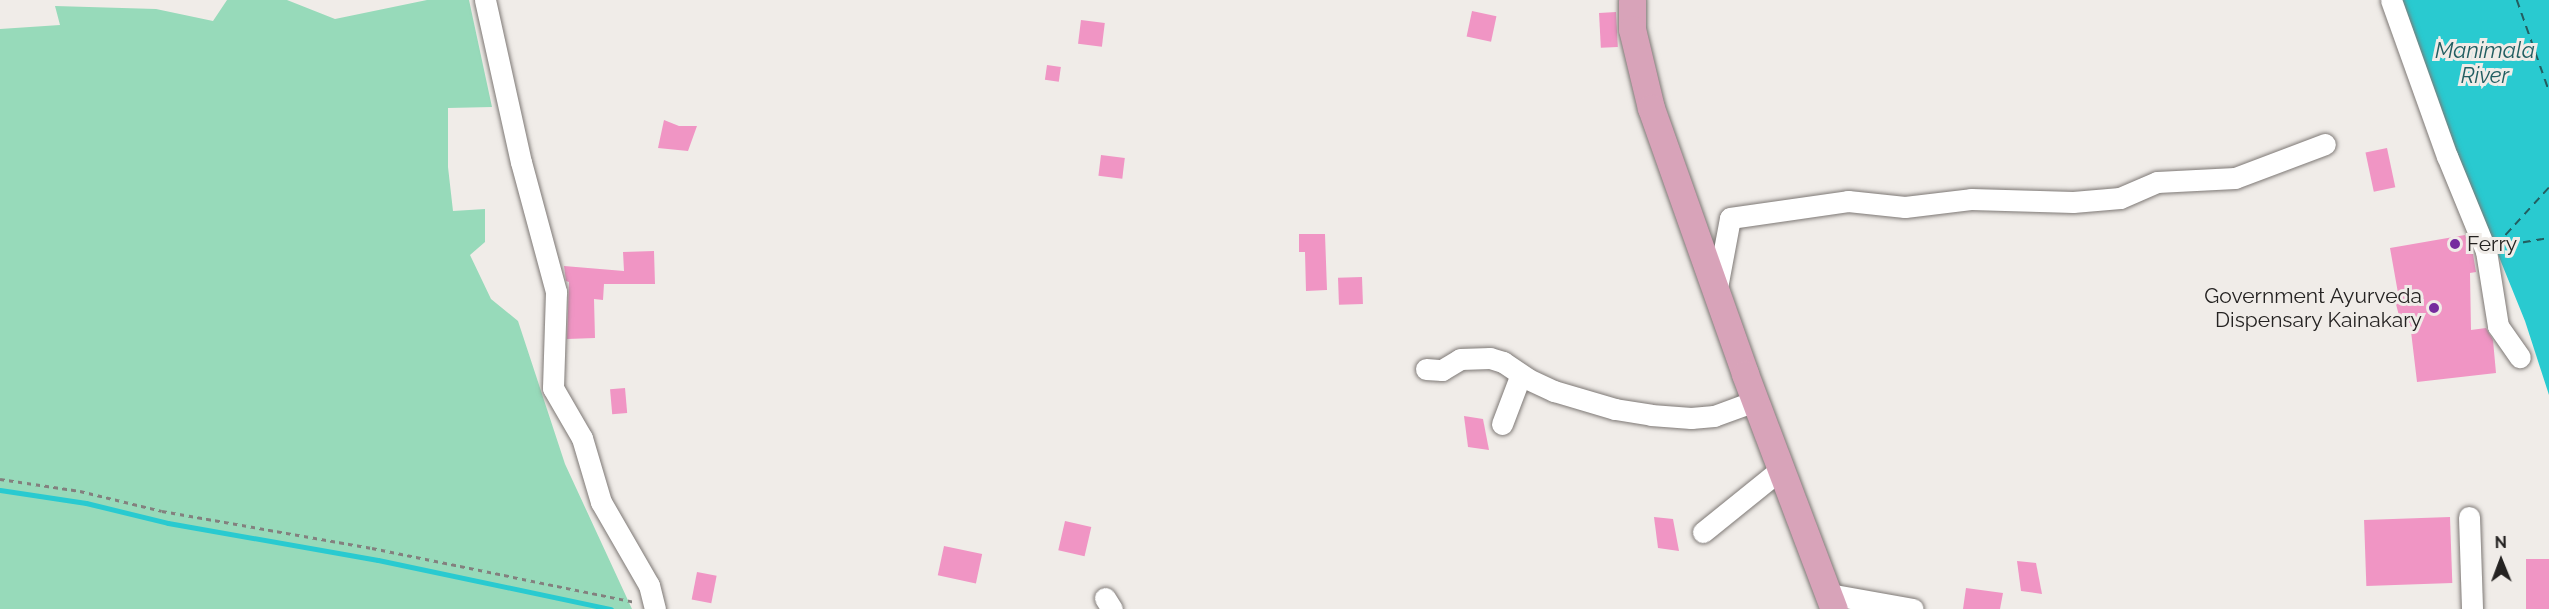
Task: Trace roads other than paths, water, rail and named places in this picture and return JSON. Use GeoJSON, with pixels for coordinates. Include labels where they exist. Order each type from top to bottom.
{"type":"FeatureCollection","features":[{"type":"Feature","properties":{"kind":"main road"},"geometry":{"type":"LineString","coordinates":[[1632,0],[1632,30],[1651,108],[1716,294],[1831,602]]}},
{"type":"Feature","properties":{"kind":"street"},"geometry":{"type":"LineString","coordinates":[[485,0],[521,162],[556,292],[553,388],[582,438],[601,502],[649,585],[655,607]]}},
{"type":"Feature","properties":{"kind":"street"},"geometry":{"type":"LineString","coordinates":[[2391,0],[2447,156],[2486,251],[2499,326],[2520,357]]}},
{"type":"Feature","properties":{"kind":"street"},"geometry":{"type":"LineString","coordinates":[[1716,294],[1730,218],[1848,201],[1905,207],[1971,199],[2073,202],[2120,198],[2157,182],[2235,178],[2325,144]]}},
{"type":"Feature","properties":{"kind":"street"},"geometry":{"type":"LineString","coordinates":[[1426,369],[1442,370],[1460,359],[1480,357],[1503,362],[1554,391],[1615,409],[1651,415],[1691,418],[1714,416],[1755,401]]}},
{"type":"Feature","properties":{"kind":"street"},"geometry":{"type":"LineString","coordinates":[[1502,424],[1521,374]]}},
{"type":"Feature","properties":{"kind":"street"},"geometry":{"type":"LineString","coordinates":[[1703,532],[1781,469]]}},
{"type":"Feature","properties":{"kind":"street"},"geometry":{"type":"LineString","coordinates":[[2469,517],[2472,609]]}},
{"type":"Feature","properties":{"kind":"street"},"geometry":{"type":"LineString","coordinates":[[1831,602],[1913,609]]}},
{"type":"Feature","properties":{"kind":"water","name":"Manimala River"},"geometry":{"type":"Polygon","coordinates":[[[2399,0],[2549,0],[2549,395],[2525,321],[2495,247],[2461,176],[2399,0]]]}},
{"type":"Feature","properties":{"kind":"waterway"},"geometry":{"type":"LineString","coordinates":[[0,490],[86,503],[168,523],[378,560],[611,609]]}},
{"type":"Feature","properties":{"kind":"place","name":"Ferry"},"geometry":{"type":"Point","coordinates":[2455,244]}},
{"type":"Feature","properties":{"kind":"place","name":"Government Ayurveda Dispensary Kainakary"},"geometry":{"type":"Point","coordinates":[2434,308]}}]}
